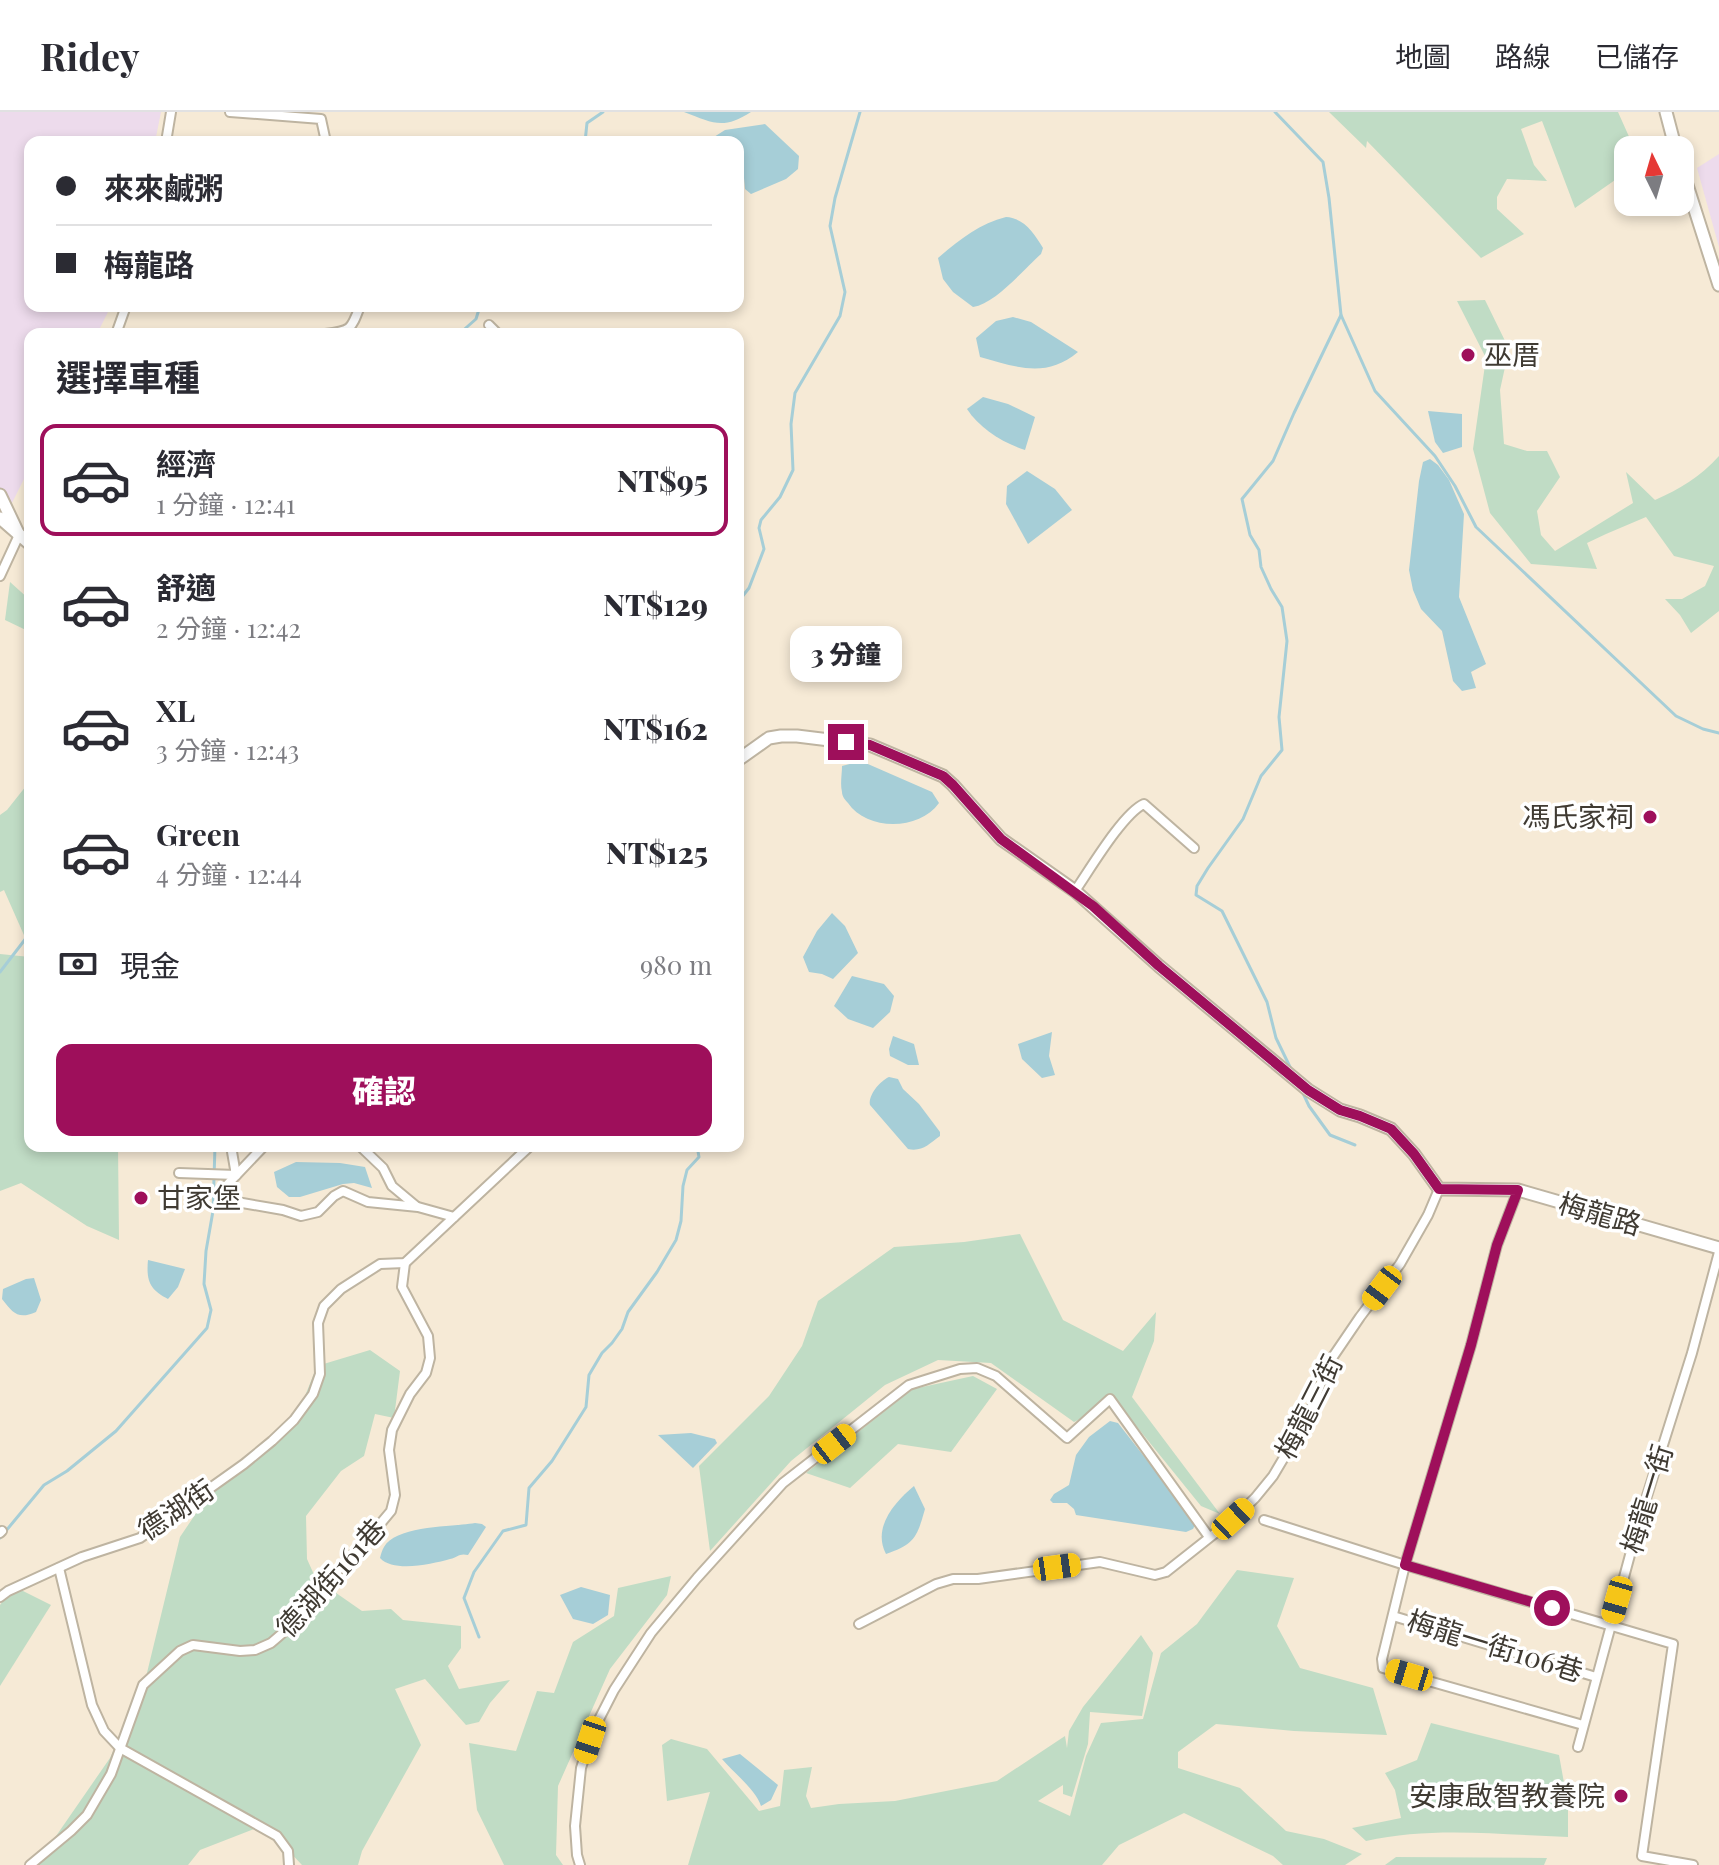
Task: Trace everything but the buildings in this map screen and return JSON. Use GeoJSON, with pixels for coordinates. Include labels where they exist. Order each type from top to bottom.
{"type":"FeatureCollection","features":[{"type":"Feature","properties":{"kind":"street"},"geometry":{"type":"LineString","coordinates":[[167,136],[171,112]]}},
{"type":"Feature","properties":{"kind":"street"},"geometry":{"type":"LineString","coordinates":[[230,112],[321,119],[325,136]]}},
{"type":"Feature","properties":{"kind":"street"},"geometry":{"type":"LineString","coordinates":[[1666,112],[1672,136]]}},
{"type":"Feature","properties":{"kind":"street"},"geometry":{"type":"LineString","coordinates":[[1694,207],[1719,285]]}},
{"type":"Feature","properties":{"kind":"street"},"geometry":{"type":"LineString","coordinates":[[489,325],[492,328]]}},
{"type":"Feature","properties":{"kind":"street"},"geometry":{"type":"LineString","coordinates":[[0,495],[19,535]]}},
{"type":"Feature","properties":{"kind":"street"},"geometry":{"type":"LineString","coordinates":[[0,518],[24,539]]}},
{"type":"Feature","properties":{"kind":"street"},"geometry":{"type":"LineString","coordinates":[[0,576],[19,535]]}},
{"type":"Feature","properties":{"kind":"street"},"geometry":{"type":"LineString","coordinates":[[744,756],[769,738],[797,736],[870,745],[943,776],[1001,839],[1075,891],[1159,966],[1306,1088],[1340,1110],[1391,1129],[1439,1189]]}},
{"type":"Feature","properties":{"kind":"street"},"geometry":{"type":"LineString","coordinates":[[1075,891],[1121,826],[1137,807],[1144,804],[1194,848]]}},
{"type":"Feature","properties":{"kind":"street"},"geometry":{"type":"LineString","coordinates":[[232,1152],[236,1175]]}},
{"type":"Feature","properties":{"kind":"street"},"geometry":{"type":"LineString","coordinates":[[258,1152],[225,1187],[225,1195],[231,1201],[301,1216],[318,1212],[343,1191],[368,1202],[418,1207],[454,1217]]}},
{"type":"Feature","properties":{"kind":"street"},"geometry":{"type":"LineString","coordinates":[[366,1152],[383,1168],[392,1186],[418,1207]]}},
{"type":"Feature","properties":{"kind":"street","name":"德湖街"},"geometry":{"type":"LineString","coordinates":[[0,1597],[82,1557],[140,1538],[272,1441],[294,1420],[313,1394],[320,1374],[318,1323],[324,1306],[341,1289],[380,1264],[405,1263],[524,1152]]}},
{"type":"Feature","properties":{"kind":"street"},"geometry":{"type":"LineString","coordinates":[[179,1173],[236,1175]]}},
{"type":"Feature","properties":{"kind":"street","name":"梅龍路"},"geometry":{"type":"LineString","coordinates":[[1439,1189],[1518,1190],[1719,1250]]}},
{"type":"Feature","properties":{"kind":"street","name":"梅龍三街"},"geometry":{"type":"LineString","coordinates":[[859,1624],[936,1584],[953,1579],[978,1579],[1100,1562],[1155,1575],[1166,1572],[1255,1498],[1273,1476],[1308,1417],[1328,1364],[1400,1264],[1439,1189]]}},
{"type":"Feature","properties":{"kind":"street"},"geometry":{"type":"LineString","coordinates":[[1518,1190],[1497,1245],[1471,1345],[1405,1565],[1382,1659],[1383,1668],[1583,1725]]}},
{"type":"Feature","properties":{"kind":"street","name":"梅龍一街"},"geometry":{"type":"LineString","coordinates":[[1578,1747],[1640,1518],[1692,1353],[1719,1250]]}},
{"type":"Feature","properties":{"kind":"street","name":"德湖街161巷"},"geometry":{"type":"LineString","coordinates":[[30,1865],[87,1815],[111,1774],[143,1685],[180,1651],[193,1645],[240,1651],[255,1650],[271,1643],[391,1511],[395,1495],[389,1450],[392,1430],[410,1394],[426,1373],[430,1358],[428,1336],[402,1287],[405,1263]]}},
{"type":"Feature","properties":{"kind":"street"},"geometry":{"type":"LineString","coordinates":[[580,1865],[575,1826],[581,1768],[593,1731],[614,1690],[651,1633],[783,1483],[909,1385],[960,1369],[977,1368],[996,1376],[1067,1438],[1110,1399],[1209,1537]]}},
{"type":"Feature","properties":{"kind":"street"},"geometry":{"type":"LineString","coordinates":[[1264,1520],[1673,1644],[1642,1856],[1693,1865]]}},
{"type":"Feature","properties":{"kind":"street"},"geometry":{"type":"LineString","coordinates":[[59,1568],[92,1705],[104,1731],[120,1748],[277,1836],[288,1851],[289,1865]]}},
{"type":"Feature","properties":{"kind":"street","name":"梅龍一街106巷"},"geometry":{"type":"LineString","coordinates":[[1393,1616],[1596,1677]]}},
{"type":"Feature","properties":{"kind":"shaded area"},"geometry":{"type":"Polygon","coordinates":[[[0,112],[161,112],[156,136],[24,136],[24,312],[108,312],[100,328],[24,328],[24,479],[0,527],[0,112]]]}},
{"type":"Feature","properties":{"kind":"shaded area"},"geometry":{"type":"Polygon","coordinates":[[[1719,154],[1719,247],[1697,168],[1719,154]]]}},
{"type":"Feature","properties":{"kind":"green space"},"geometry":{"type":"Polygon","coordinates":[[[1329,112],[1618,112],[1629,136],[1614,136],[1614,181],[1575,208],[1542,121],[1521,129],[1534,165],[1547,181],[1507,179],[1497,197],[1497,209],[1524,234],[1481,258],[1367,141],[1366,148],[1329,112]]]}},
{"type":"Feature","properties":{"kind":"green space"},"geometry":{"type":"Polygon","coordinates":[[[1485,300],[1509,349],[1500,390],[1504,444],[1527,451],[1547,451],[1560,477],[1537,511],[1541,535],[1555,551],[1633,503],[1626,472],[1655,500],[1689,482],[1719,456],[1719,611],[1691,633],[1665,599],[1682,599],[1705,586],[1714,566],[1674,556],[1646,517],[1587,543],[1597,569],[1531,564],[1490,513],[1473,449],[1486,358],[1457,301],[1485,300]]]}},
{"type":"Feature","properties":{"kind":"green space"},"geometry":{"type":"Polygon","coordinates":[[[10,582],[24,595],[24,629],[5,620],[10,582]]]}},
{"type":"Feature","properties":{"kind":"green space"},"geometry":{"type":"Polygon","coordinates":[[[24,789],[24,935],[4,890],[0,892],[0,815],[24,789]]]}},
{"type":"Feature","properties":{"kind":"green space"},"geometry":{"type":"Polygon","coordinates":[[[0,954],[24,956],[24,1152],[118,1152],[119,1240],[87,1226],[21,1183],[0,1191],[0,954]]]}},
{"type":"Feature","properties":{"kind":"green space"},"geometry":{"type":"Polygon","coordinates":[[[1020,1234],[1063,1320],[1123,1351],[1156,1312],[1154,1341],[1132,1397],[1220,1514],[1201,1506],[1116,1401],[1074,1422],[991,1363],[938,1360],[885,1385],[791,1461],[710,1551],[699,1466],[769,1396],[802,1346],[818,1301],[894,1247],[1020,1234]]]}},
{"type":"Feature","properties":{"kind":"green space"},"geometry":{"type":"Polygon","coordinates":[[[370,1350],[400,1371],[394,1418],[375,1414],[364,1456],[341,1471],[306,1516],[307,1559],[316,1579],[362,1611],[391,1609],[403,1620],[461,1626],[461,1648],[448,1666],[459,1689],[510,1680],[490,1703],[479,1722],[466,1725],[425,1679],[395,1689],[421,1745],[362,1851],[358,1865],[302,1865],[264,1825],[200,1850],[188,1865],[36,1865],[110,1758],[145,1681],[180,1537],[207,1497],[297,1416],[317,1366],[370,1350]]]}},
{"type":"Feature","properties":{"kind":"green space"},"geometry":{"type":"Polygon","coordinates":[[[973,1376],[997,1389],[951,1452],[898,1444],[850,1488],[806,1473],[913,1389],[973,1376]]]}},
{"type":"Feature","properties":{"kind":"green space"},"geometry":{"type":"Polygon","coordinates":[[[1237,1570],[1294,1578],[1277,1626],[1300,1668],[1373,1688],[1387,1735],[1216,1724],[1178,1752],[1178,1768],[1240,1788],[1286,1831],[1324,1839],[1362,1854],[1345,1865],[1283,1865],[1273,1856],[1184,1813],[1119,1845],[1102,1865],[688,1865],[710,1792],[667,1801],[662,1745],[671,1739],[707,1749],[759,1811],[780,1806],[784,1770],[812,1767],[806,1796],[811,1808],[895,1801],[997,1781],[1065,1736],[1067,1748],[1069,1731],[1083,1707],[1141,1635],[1153,1653],[1142,1716],[1090,1712],[1088,1744],[1072,1797],[1063,1794],[1063,1785],[1038,1801],[1070,1816],[1086,1756],[1101,1723],[1143,1719],[1161,1653],[1197,1624],[1237,1570]]]}},
{"type":"Feature","properties":{"kind":"green space"},"geometry":{"type":"Polygon","coordinates":[[[671,1576],[667,1595],[610,1669],[558,1786],[556,1855],[563,1865],[504,1865],[477,1810],[469,1743],[516,1751],[537,1691],[554,1693],[573,1642],[614,1616],[618,1588],[671,1576]]]}},
{"type":"Feature","properties":{"kind":"green space"},"geometry":{"type":"Polygon","coordinates":[[[13,1586],[51,1605],[0,1686],[0,1605],[13,1586]]]}},
{"type":"Feature","properties":{"kind":"green space"},"geometry":{"type":"Polygon","coordinates":[[[1431,1723],[1559,1755],[1568,1805],[1568,1837],[1442,1833],[1366,1841],[1352,1828],[1401,1818],[1395,1790],[1385,1773],[1417,1760],[1431,1723]]]}},
{"type":"Feature","properties":{"kind":"green space"},"geometry":{"type":"Polygon","coordinates":[[[1396,1857],[1547,1858],[1544,1865],[1385,1865],[1396,1857]]]}},
{"type":"Feature","properties":{"kind":"water"},"geometry":{"type":"Polygon","coordinates":[[[684,112],[751,112],[733,121],[718,123],[684,112]]]}},
{"type":"Feature","properties":{"kind":"water"},"geometry":{"type":"Polygon","coordinates":[[[765,124],[799,156],[798,169],[786,179],[751,194],[745,189],[744,136],[716,136],[725,130],[765,124]]]}},
{"type":"Feature","properties":{"kind":"water"},"geometry":{"type":"Polygon","coordinates":[[[1006,217],[1028,227],[1043,248],[1041,254],[1000,293],[973,307],[953,292],[943,279],[938,258],[978,228],[1006,217]]]}},
{"type":"Feature","properties":{"kind":"water"},"geometry":{"type":"Polygon","coordinates":[[[1013,317],[1031,322],[1078,352],[1054,366],[1042,368],[1018,367],[980,357],[976,338],[996,321],[1013,317]]]}},
{"type":"Feature","properties":{"kind":"water"},"geometry":{"type":"Polygon","coordinates":[[[983,397],[1008,404],[1035,417],[1025,450],[992,434],[972,416],[967,409],[983,397]]]}},
{"type":"Feature","properties":{"kind":"water"},"geometry":{"type":"Polygon","coordinates":[[[1428,411],[1462,414],[1462,447],[1443,453],[1435,442],[1428,411]]]}},
{"type":"Feature","properties":{"kind":"water"},"geometry":{"type":"Polygon","coordinates":[[[1430,459],[1449,480],[1464,514],[1459,597],[1486,664],[1471,672],[1476,688],[1462,691],[1453,681],[1442,631],[1421,609],[1409,570],[1419,481],[1423,462],[1430,459]]]}},
{"type":"Feature","properties":{"kind":"water"},"geometry":{"type":"Polygon","coordinates":[[[1027,471],[1055,489],[1072,510],[1028,544],[1006,504],[1007,486],[1027,471]]]}},
{"type":"Feature","properties":{"kind":"water"},"geometry":{"type":"Polygon","coordinates":[[[861,761],[932,792],[939,803],[919,819],[906,823],[880,823],[867,819],[847,802],[841,789],[842,766],[861,761]]]}},
{"type":"Feature","properties":{"kind":"water"},"geometry":{"type":"Polygon","coordinates":[[[832,913],[845,926],[858,953],[833,979],[809,972],[803,957],[817,931],[832,913]]]}},
{"type":"Feature","properties":{"kind":"water"},"geometry":{"type":"Polygon","coordinates":[[[852,976],[884,984],[894,996],[890,1012],[873,1028],[848,1019],[834,1006],[852,976]]]}},
{"type":"Feature","properties":{"kind":"water"},"geometry":{"type":"Polygon","coordinates":[[[1052,1032],[1049,1056],[1055,1075],[1042,1078],[1022,1059],[1018,1044],[1052,1032]]]}},
{"type":"Feature","properties":{"kind":"water"},"geometry":{"type":"Polygon","coordinates":[[[893,1036],[914,1044],[919,1065],[908,1065],[890,1056],[893,1036]]]}},
{"type":"Feature","properties":{"kind":"water"},"geometry":{"type":"Polygon","coordinates":[[[889,1077],[898,1079],[940,1132],[940,1136],[925,1147],[908,1149],[870,1105],[875,1089],[889,1077]]]}},
{"type":"Feature","properties":{"kind":"water"},"geometry":{"type":"Polygon","coordinates":[[[296,1162],[365,1167],[372,1188],[354,1183],[343,1184],[300,1197],[289,1197],[277,1187],[274,1172],[296,1162]]]}},
{"type":"Feature","properties":{"kind":"water"},"geometry":{"type":"Polygon","coordinates":[[[148,1260],[185,1269],[178,1287],[168,1299],[150,1284],[148,1260]]]}},
{"type":"Feature","properties":{"kind":"water"},"geometry":{"type":"Polygon","coordinates":[[[34,1278],[41,1300],[36,1312],[16,1314],[2,1299],[3,1289],[34,1278]]]}},
{"type":"Feature","properties":{"kind":"water"},"geometry":{"type":"Polygon","coordinates":[[[1110,1421],[1118,1423],[1196,1523],[1193,1529],[1186,1532],[1076,1515],[1067,1503],[1053,1503],[1050,1500],[1069,1485],[1076,1455],[1089,1437],[1110,1421]]]}},
{"type":"Feature","properties":{"kind":"water"},"geometry":{"type":"Polygon","coordinates":[[[691,1433],[715,1439],[717,1443],[693,1468],[658,1435],[691,1433]]]}},
{"type":"Feature","properties":{"kind":"water"},"geometry":{"type":"Polygon","coordinates":[[[914,1486],[925,1509],[920,1526],[909,1543],[886,1554],[882,1544],[884,1525],[893,1507],[914,1486]]]}},
{"type":"Feature","properties":{"kind":"water"},"geometry":{"type":"Polygon","coordinates":[[[475,1523],[486,1527],[468,1555],[414,1566],[394,1565],[380,1558],[390,1540],[400,1535],[426,1528],[475,1523]]]}},
{"type":"Feature","properties":{"kind":"water"},"geometry":{"type":"Polygon","coordinates":[[[581,1587],[610,1595],[608,1615],[593,1624],[573,1619],[560,1595],[581,1587]]]}},
{"type":"Feature","properties":{"kind":"water"},"geometry":{"type":"Polygon","coordinates":[[[740,1754],[778,1785],[771,1800],[761,1806],[750,1788],[722,1759],[740,1754]]]}},
{"type":"Feature","properties":{"kind":"waterway"},"geometry":{"type":"LineString","coordinates":[[586,136],[587,123],[603,112]]}},
{"type":"Feature","properties":{"kind":"waterway"},"geometry":{"type":"LineString","coordinates":[[744,594],[764,549],[759,528],[761,520],[780,497],[793,470],[791,424],[795,393],[840,316],[845,292],[830,226],[860,112]]}},
{"type":"Feature","properties":{"kind":"waterway"},"geometry":{"type":"LineString","coordinates":[[1275,112],[1323,162],[1341,315],[1375,391],[1435,456],[1476,527],[1676,716],[1719,733]]}},
{"type":"Feature","properties":{"kind":"waterway"},"geometry":{"type":"LineString","coordinates":[[466,328],[476,319],[478,312]]}},
{"type":"Feature","properties":{"kind":"waterway"},"geometry":{"type":"LineString","coordinates":[[1291,1069],[1276,1038],[1267,1002],[1222,911],[1196,895],[1197,886],[1208,868],[1243,819],[1261,776],[1282,750],[1279,717],[1287,641],[1282,607],[1261,567],[1259,550],[1250,535],[1242,499],[1273,461],[1341,315]]}},
{"type":"Feature","properties":{"kind":"waterway"},"geometry":{"type":"LineString","coordinates":[[0,972],[24,941]]}},
{"type":"Feature","properties":{"kind":"waterway"},"geometry":{"type":"LineString","coordinates":[[1302,1091],[1330,1135],[1355,1145]]}},
{"type":"Feature","properties":{"kind":"waterway"},"geometry":{"type":"LineString","coordinates":[[0,1538],[44,1485],[67,1471],[116,1431],[207,1328],[211,1310],[204,1284],[213,1211],[215,1152]]}},
{"type":"Feature","properties":{"kind":"waterway"},"geometry":{"type":"LineString","coordinates":[[479,1637],[464,1598],[474,1572],[503,1531],[526,1525],[529,1488],[552,1461],[586,1407],[589,1375],[622,1329],[628,1312],[676,1240],[687,1170],[699,1157],[698,1152]]}},
{"type":"Feature","properties":{"kind":"place","name":"巫厝"},"geometry":{"type":"Point","coordinates":[1468,355]}},
{"type":"Feature","properties":{"kind":"place","name":"馮氏家祠"},"geometry":{"type":"Point","coordinates":[1650,817]}},
{"type":"Feature","properties":{"kind":"place","name":"甘家堡"},"geometry":{"type":"Point","coordinates":[141,1198]}},
{"type":"Feature","properties":{"kind":"place","name":"安康啟智教養院"},"geometry":{"type":"Point","coordinates":[1621,1796]}},
{"type":"Feature","properties":{"kind":"route"},"geometry":{"type":"LineString","coordinates":[[846,742],[870,745],[943,776],[1001,839],[1075,891],[1159,966],[1308,1090],[1340,1110],[1391,1129],[1439,1189],[1518,1190],[1497,1245],[1440,1454],[1405,1565],[1552,1608]]}}]}
